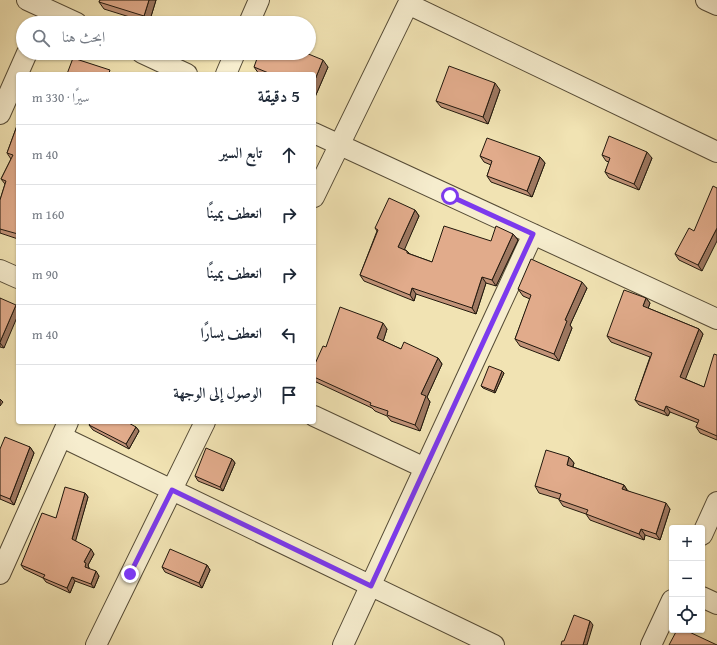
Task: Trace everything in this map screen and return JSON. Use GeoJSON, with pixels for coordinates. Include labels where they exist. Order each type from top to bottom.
{"type":"FeatureCollection","features":[{"type":"Feature","properties":{"kind":"street"},"geometry":{"type":"LineString","coordinates":[[27,0],[46,11],[59,16]]}},
{"type":"Feature","properties":{"kind":"street"},"geometry":{"type":"LineString","coordinates":[[252,16],[259,0]]}},
{"type":"Feature","properties":{"kind":"street"},"geometry":{"type":"LineString","coordinates":[[706,0],[717,5]]}},
{"type":"Feature","properties":{"kind":"street"},"geometry":{"type":"LineString","coordinates":[[316,193],[409,2],[717,152]]}},
{"type":"Feature","properties":{"kind":"street"},"geometry":{"type":"LineString","coordinates":[[19,72],[24,60]]}},
{"type":"Feature","properties":{"kind":"street"},"geometry":{"type":"LineString","coordinates":[[157,60],[183,72]]}},
{"type":"Feature","properties":{"kind":"street"},"geometry":{"type":"LineString","coordinates":[[227,72],[232,60]]}},
{"type":"Feature","properties":{"kind":"street"},"geometry":{"type":"LineString","coordinates":[[0,114],[16,78]]}},
{"type":"Feature","properties":{"kind":"street"},"geometry":{"type":"LineString","coordinates":[[316,134],[717,319]]}},
{"type":"Feature","properties":{"kind":"street"},"geometry":{"type":"LineString","coordinates":[[344,645],[533,234]]}},
{"type":"Feature","properties":{"kind":"street"},"geometry":{"type":"LineString","coordinates":[[0,270],[16,277]]}},
{"type":"Feature","properties":{"kind":"street"},"geometry":{"type":"LineString","coordinates":[[316,417],[425,468]]}},
{"type":"Feature","properties":{"kind":"street"},"geometry":{"type":"LineString","coordinates":[[96,645],[204,424]]}},
{"type":"Feature","properties":{"kind":"street"},"geometry":{"type":"LineString","coordinates":[[0,574],[65,429],[172,490],[494,645]]}},
{"type":"Feature","properties":{"kind":"street"},"geometry":{"type":"LineString","coordinates":[[705,530],[715,513]]}},
{"type":"Feature","properties":{"kind":"street"},"geometry":{"type":"LineString","coordinates":[[705,598],[717,604]]}},
{"type":"Feature","properties":{"kind":"street"},"geometry":{"type":"LineString","coordinates":[[651,645],[669,606]]}},
{"type":"Feature","properties":{"kind":"building"},"geometry":{"type":"Polygon","coordinates":[[[100,0],[149,0],[144,16],[99,2],[100,0]]]}},
{"type":"Feature","properties":{"kind":"building"},"geometry":{"type":"Polygon","coordinates":[[[316,57],[323,60],[316,77],[316,72],[266,72],[254,67],[256,60],[316,60],[316,57]]]}},
{"type":"Feature","properties":{"kind":"building"},"geometry":{"type":"Polygon","coordinates":[[[72,60],[79,60],[110,70],[109,72],[68,72],[72,60]]]}},
{"type":"Feature","properties":{"kind":"building"},"geometry":{"type":"Polygon","coordinates":[[[449,66],[495,83],[483,117],[436,101],[449,66]]]}},
{"type":"Feature","properties":{"kind":"building"},"geometry":{"type":"Polygon","coordinates":[[[16,128],[16,233],[0,229],[0,200],[6,181],[1,179],[13,155],[7,153],[16,128]]]}},
{"type":"Feature","properties":{"kind":"building"},"geometry":{"type":"Polygon","coordinates":[[[609,136],[647,152],[634,184],[605,172],[610,158],[602,155],[609,136]]]}},
{"type":"Feature","properties":{"kind":"building"},"geometry":{"type":"Polygon","coordinates":[[[487,138],[540,157],[527,191],[487,176],[492,161],[480,156],[487,138]]]}},
{"type":"Feature","properties":{"kind":"building"},"geometry":{"type":"Polygon","coordinates":[[[713,186],[717,188],[717,228],[698,265],[675,254],[689,228],[694,231],[713,186]]]}},
{"type":"Feature","properties":{"kind":"building"},"geometry":{"type":"Polygon","coordinates":[[[389,198],[415,210],[398,247],[407,251],[407,253],[432,262],[444,226],[491,241],[496,226],[513,234],[492,280],[482,277],[472,308],[412,288],[410,295],[360,275],[378,230],[375,228],[389,198]]]}},
{"type":"Feature","properties":{"kind":"building"},"geometry":{"type":"Polygon","coordinates":[[[531,259],[582,282],[565,320],[567,321],[554,354],[515,339],[531,295],[518,289],[531,259]]]}},
{"type":"Feature","properties":{"kind":"building"},"geometry":{"type":"Polygon","coordinates":[[[624,290],[646,298],[643,306],[699,329],[680,377],[704,387],[714,354],[717,355],[717,436],[696,427],[699,420],[666,406],[664,411],[635,400],[652,353],[607,336],[624,290]]]}},
{"type":"Feature","properties":{"kind":"building"},"geometry":{"type":"Polygon","coordinates":[[[0,298],[16,305],[0,342],[0,298]]]}},
{"type":"Feature","properties":{"kind":"building"},"geometry":{"type":"Polygon","coordinates":[[[340,307],[383,323],[377,338],[401,349],[404,342],[438,358],[421,394],[426,396],[415,425],[387,415],[388,411],[370,405],[371,403],[316,378],[316,362],[323,346],[326,347],[340,307]]]}},
{"type":"Feature","properties":{"kind":"building"},"geometry":{"type":"Polygon","coordinates":[[[489,366],[502,371],[494,391],[481,386],[489,366]]]}},
{"type":"Feature","properties":{"kind":"building"},"geometry":{"type":"Polygon","coordinates":[[[131,424],[136,427],[126,444],[89,425],[131,424]]]}},
{"type":"Feature","properties":{"kind":"building"},"geometry":{"type":"Polygon","coordinates":[[[5,437],[30,447],[10,499],[0,495],[0,449],[5,437]]]}},
{"type":"Feature","properties":{"kind":"building"},"geometry":{"type":"Polygon","coordinates":[[[206,448],[232,459],[220,487],[195,476],[206,448]]]}},
{"type":"Feature","properties":{"kind":"building"},"geometry":{"type":"Polygon","coordinates":[[[546,450],[569,457],[567,465],[624,485],[622,489],[666,503],[656,534],[641,529],[639,534],[586,514],[588,510],[559,500],[561,494],[535,486],[546,450]]]}},
{"type":"Feature","properties":{"kind":"building"},"geometry":{"type":"Polygon","coordinates":[[[65,487],[85,493],[72,539],[91,549],[84,562],[86,563],[85,567],[96,571],[91,584],[72,577],[67,588],[43,578],[45,575],[21,565],[42,513],[56,518],[65,487]]]}},
{"type":"Feature","properties":{"kind":"building"},"geometry":{"type":"Polygon","coordinates":[[[170,549],[207,565],[199,583],[162,567],[170,549]]]}},
{"type":"Feature","properties":{"kind":"building"},"geometry":{"type":"Polygon","coordinates":[[[574,615],[590,621],[583,645],[561,645],[562,641],[564,641],[574,615]]]}},
{"type":"Feature","properties":{"kind":"building"},"geometry":{"type":"Polygon","coordinates":[[[675,633],[691,633],[717,645],[669,645],[675,633]]]}},
{"type":"Feature","properties":{"kind":"route"},"geometry":{"type":"LineString","coordinates":[[130,574],[172,490],[371,586],[533,234],[450,196]]}}]}
